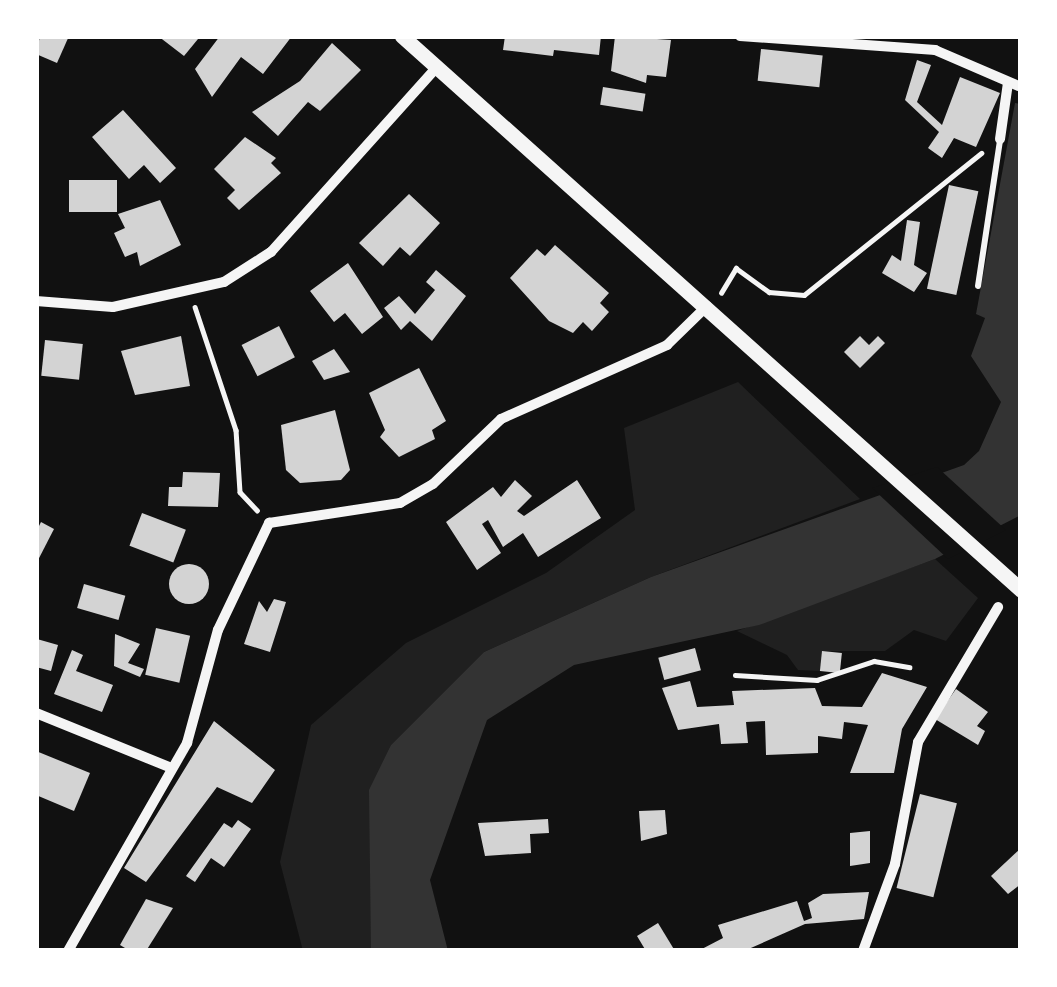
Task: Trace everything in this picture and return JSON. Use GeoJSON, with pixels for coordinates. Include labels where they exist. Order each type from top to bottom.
{"type":"FeatureCollection","features":[{"type":"Feature","properties":{"kind":"main road"},"geometry":{"type":"LineString","coordinates":[[402,36],[709,303],[1021,590]]}},
{"type":"Feature","properties":{"kind":"street"},"geometry":{"type":"LineString","coordinates":[[740,36],[935,50],[1016,86],[1000,139]]}},
{"type":"Feature","properties":{"kind":"street"},"geometry":{"type":"LineString","coordinates":[[36,301],[113,307],[190,295],[271,252],[438,66]]}},
{"type":"Feature","properties":{"kind":"street"},"geometry":{"type":"LineString","coordinates":[[68,951],[188,743],[218,630],[269,523],[400,503],[501,419],[667,345],[709,303]]}},
{"type":"Feature","properties":{"kind":"street"},"geometry":{"type":"LineString","coordinates":[[863,951],[895,864],[918,742],[998,607]]}},
{"type":"Feature","properties":{"kind":"street"},"geometry":{"type":"LineString","coordinates":[[36,713],[170,767]]}},
{"type":"Feature","properties":{"kind":"lane"},"geometry":{"type":"LineString","coordinates":[[978,286],[1000,139]]}},
{"type":"Feature","properties":{"kind":"path"},"geometry":{"type":"LineString","coordinates":[[709,303],[734,281],[736,268],[770,292],[804,295],[1000,139]]}},
{"type":"Feature","properties":{"kind":"path"},"geometry":{"type":"LineString","coordinates":[[190,295],[236,430],[240,492],[269,523]]}},
{"type":"Feature","properties":{"kind":"path"},"geometry":{"type":"LineString","coordinates":[[735,675],[818,680],[874,661],[909,667]]}},
{"type":"Feature","properties":{"kind":"shaded area"},"geometry":{"type":"Polygon","coordinates":[[[1015,103],[1021,104],[1021,515],[935,559],[759,625],[574,665],[487,720],[430,880],[448,951],[371,951],[369,790],[391,745],[484,652],[651,577],[964,465],[979,451],[1001,402],[971,356],[985,318],[976,314],[1015,103]]]}},
{"type":"Feature","properties":{"kind":"shaded area"},"geometry":{"type":"Polygon","coordinates":[[[738,382],[860,499],[651,577],[484,652],[391,745],[371,951],[303,951],[280,862],[311,725],[406,643],[546,573],[635,510],[624,428],[738,382]]]}},
{"type":"Feature","properties":{"kind":"shaded area"},"geometry":{"type":"Polygon","coordinates":[[[935,559],[978,598],[946,641],[914,630],[885,651],[823,651],[820,671],[798,670],[787,655],[737,631],[935,559]]]}},
{"type":"Feature","properties":{"kind":"pier"},"geometry":{"type":"Polygon","coordinates":[[[937,467],[1006,530],[948,559],[872,488],[937,467]]]}},
{"type":"Feature","properties":{"kind":"building"},"geometry":{"type":"Polygon","coordinates":[[[40,36],[69,36],[57,63],[36,54],[40,36]]]}},
{"type":"Feature","properties":{"kind":"building"},"geometry":{"type":"Polygon","coordinates":[[[158,36],[194,36],[198,39],[184,56],[158,36]]]}},
{"type":"Feature","properties":{"kind":"building"},"geometry":{"type":"Polygon","coordinates":[[[220,36],[292,36],[263,74],[241,57],[212,97],[195,69],[220,36]]]}},
{"type":"Feature","properties":{"kind":"building"},"geometry":{"type":"Polygon","coordinates":[[[505,36],[601,36],[599,55],[554,50],[553,56],[503,50],[505,36]]]}},
{"type":"Feature","properties":{"kind":"building"},"geometry":{"type":"Polygon","coordinates":[[[615,36],[671,40],[666,77],[647,75],[646,83],[611,71],[615,36]]]}},
{"type":"Feature","properties":{"kind":"building"},"geometry":{"type":"Polygon","coordinates":[[[332,43],[361,70],[320,111],[308,102],[278,136],[252,112],[300,81],[332,43]]]}},
{"type":"Feature","properties":{"kind":"building"},"geometry":{"type":"Polygon","coordinates":[[[761,49],[823,55],[819,87],[758,81],[761,49]]]}},
{"type":"Feature","properties":{"kind":"building"},"geometry":{"type":"Polygon","coordinates":[[[917,60],[931,65],[917,102],[942,125],[960,77],[1000,93],[976,147],[954,138],[942,158],[928,148],[939,132],[905,100],[917,60]]]}},
{"type":"Feature","properties":{"kind":"building"},"geometry":{"type":"Polygon","coordinates":[[[603,87],[645,94],[643,112],[600,105],[603,87]]]}},
{"type":"Feature","properties":{"kind":"building"},"geometry":{"type":"Polygon","coordinates":[[[123,110],[176,168],[160,183],[144,165],[129,179],[92,137],[123,110]]]}},
{"type":"Feature","properties":{"kind":"building"},"geometry":{"type":"Polygon","coordinates":[[[245,137],[276,158],[271,163],[281,173],[239,210],[227,198],[235,190],[214,169],[245,137]]]}},
{"type":"Feature","properties":{"kind":"building"},"geometry":{"type":"Polygon","coordinates":[[[69,180],[117,180],[117,212],[69,212],[69,180]]]}},
{"type":"Feature","properties":{"kind":"building"},"geometry":{"type":"Polygon","coordinates":[[[949,185],[978,191],[956,295],[927,289],[949,185]]]}},
{"type":"Feature","properties":{"kind":"building"},"geometry":{"type":"Polygon","coordinates":[[[409,194],[440,223],[410,256],[400,247],[383,266],[359,243],[409,194]]]}},
{"type":"Feature","properties":{"kind":"building"},"geometry":{"type":"Polygon","coordinates":[[[160,200],[181,245],[140,266],[137,252],[125,257],[114,233],[125,228],[118,214],[160,200]]]}},
{"type":"Feature","properties":{"kind":"building"},"geometry":{"type":"Polygon","coordinates":[[[907,220],[920,222],[914,265],[927,273],[914,292],[882,273],[892,255],[901,261],[907,220]]]}},
{"type":"Feature","properties":{"kind":"building"},"geometry":{"type":"Polygon","coordinates":[[[555,245],[609,293],[600,303],[609,312],[592,331],[583,322],[573,333],[549,321],[510,278],[537,249],[545,256],[555,245]]]}},
{"type":"Feature","properties":{"kind":"building"},"geometry":{"type":"Polygon","coordinates":[[[348,263],[383,317],[362,334],[345,313],[334,322],[310,291],[348,263]]]}},
{"type":"Feature","properties":{"kind":"building"},"geometry":{"type":"Polygon","coordinates":[[[436,270],[466,296],[432,341],[410,321],[401,330],[384,308],[399,296],[415,314],[435,290],[426,282],[436,270]]]}},
{"type":"Feature","properties":{"kind":"building"},"geometry":{"type":"Polygon","coordinates":[[[279,326],[295,357],[257,376],[242,345],[279,326]]]}},
{"type":"Feature","properties":{"kind":"building"},"geometry":{"type":"Polygon","coordinates":[[[181,336],[190,386],[135,395],[121,351],[181,336]]]}},
{"type":"Feature","properties":{"kind":"building"},"geometry":{"type":"Polygon","coordinates":[[[860,336],[869,345],[878,336],[885,343],[860,368],[844,352],[860,336]]]}},
{"type":"Feature","properties":{"kind":"building"},"geometry":{"type":"Polygon","coordinates":[[[45,340],[83,344],[79,380],[41,376],[45,340]]]}},
{"type":"Feature","properties":{"kind":"building"},"geometry":{"type":"Polygon","coordinates":[[[334,349],[350,372],[324,380],[312,361],[334,349]]]}},
{"type":"Feature","properties":{"kind":"building"},"geometry":{"type":"Polygon","coordinates":[[[419,368],[446,421],[432,430],[435,439],[399,457],[380,437],[385,430],[369,393],[419,368]]]}},
{"type":"Feature","properties":{"kind":"building"},"geometry":{"type":"Polygon","coordinates":[[[335,410],[350,470],[341,480],[300,483],[286,470],[281,425],[335,410]]]}},
{"type":"Feature","properties":{"kind":"building"},"geometry":{"type":"Polygon","coordinates":[[[183,472],[220,473],[218,507],[168,506],[169,487],[182,487],[183,472]]]}},
{"type":"Feature","properties":{"kind":"building"},"geometry":{"type":"Polygon","coordinates":[[[515,480],[532,496],[517,511],[524,516],[577,480],[601,518],[538,557],[523,533],[503,547],[488,520],[482,524],[501,553],[477,570],[446,522],[493,487],[501,497],[515,480]]]}},
{"type":"Feature","properties":{"kind":"building"},"geometry":{"type":"Polygon","coordinates":[[[142,513],[186,530],[173,563],[129,546],[142,513]]]}},
{"type":"Feature","properties":{"kind":"building"},"geometry":{"type":"Polygon","coordinates":[[[41,522],[54,529],[36,564],[36,532],[41,522]]]}},
{"type":"Feature","properties":{"kind":"building"},"geometry":{"type":"Polygon","coordinates":[[[189,564],[203,570],[209,584],[203,598],[189,604],[175,598],[169,584],[175,570],[189,564]]]}},
{"type":"Feature","properties":{"kind":"building"},"geometry":{"type":"Polygon","coordinates":[[[84,584],[125,596],[118,620],[77,608],[84,584]]]}},
{"type":"Feature","properties":{"kind":"building"},"geometry":{"type":"Polygon","coordinates":[[[274,599],[286,602],[270,652],[244,644],[259,601],[267,612],[274,599]]]}},
{"type":"Feature","properties":{"kind":"building"},"geometry":{"type":"Polygon","coordinates":[[[156,628],[190,636],[179,683],[145,675],[156,628]]]}},
{"type":"Feature","properties":{"kind":"building"},"geometry":{"type":"Polygon","coordinates":[[[115,634],[140,644],[128,663],[144,669],[140,677],[114,666],[115,634]]]}},
{"type":"Feature","properties":{"kind":"building"},"geometry":{"type":"Polygon","coordinates":[[[37,639],[58,645],[51,671],[36,667],[37,639]]]}},
{"type":"Feature","properties":{"kind":"building"},"geometry":{"type":"Polygon","coordinates":[[[695,648],[701,670],[664,680],[658,658],[695,648]]]}},
{"type":"Feature","properties":{"kind":"building"},"geometry":{"type":"Polygon","coordinates":[[[72,650],[83,655],[76,671],[113,685],[102,712],[54,694],[72,650]]]}},
{"type":"Feature","properties":{"kind":"building"},"geometry":{"type":"Polygon","coordinates":[[[822,651],[842,653],[840,673],[820,671],[822,651]]]}},
{"type":"Feature","properties":{"kind":"building"},"geometry":{"type":"Polygon","coordinates":[[[882,673],[927,687],[902,729],[894,773],[850,773],[868,725],[844,722],[842,739],[818,736],[818,753],[766,755],[765,721],[746,722],[748,743],[721,744],[719,724],[678,730],[662,688],[690,681],[697,707],[734,705],[732,691],[815,688],[822,706],[862,707],[882,673]]]}},
{"type":"Feature","properties":{"kind":"building"},"geometry":{"type":"Polygon","coordinates":[[[956,689],[988,712],[977,726],[985,731],[978,745],[935,719],[956,689]]]}},
{"type":"Feature","properties":{"kind":"building"},"geometry":{"type":"Polygon","coordinates":[[[214,721],[275,770],[252,803],[217,787],[146,882],[124,868],[214,721]]]}},
{"type":"Feature","properties":{"kind":"building"},"geometry":{"type":"Polygon","coordinates":[[[36,751],[90,773],[74,811],[36,795],[36,751]]]}},
{"type":"Feature","properties":{"kind":"building"},"geometry":{"type":"Polygon","coordinates":[[[920,794],[957,803],[933,897],[897,888],[920,794]]]}},
{"type":"Feature","properties":{"kind":"building"},"geometry":{"type":"Polygon","coordinates":[[[665,810],[667,834],[641,841],[639,811],[665,810]]]}},
{"type":"Feature","properties":{"kind":"building"},"geometry":{"type":"Polygon","coordinates":[[[548,819],[549,833],[530,834],[531,853],[485,856],[478,823],[548,819]]]}},
{"type":"Feature","properties":{"kind":"building"},"geometry":{"type":"Polygon","coordinates":[[[238,820],[251,829],[224,867],[211,858],[195,882],[186,876],[224,823],[232,828],[238,820]]]}},
{"type":"Feature","properties":{"kind":"building"},"geometry":{"type":"Polygon","coordinates":[[[870,831],[870,863],[850,866],[850,833],[870,831]]]}},
{"type":"Feature","properties":{"kind":"building"},"geometry":{"type":"Polygon","coordinates":[[[1021,848],[1021,884],[1008,894],[991,876],[1021,848]]]}},
{"type":"Feature","properties":{"kind":"building"},"geometry":{"type":"Polygon","coordinates":[[[869,892],[864,919],[805,924],[744,951],[698,951],[723,938],[718,925],[797,901],[804,921],[812,918],[808,903],[823,894],[869,892]]]}},
{"type":"Feature","properties":{"kind":"building"},"geometry":{"type":"Polygon","coordinates":[[[146,899],[173,908],[146,951],[130,951],[120,945],[146,899]]]}},
{"type":"Feature","properties":{"kind":"building"},"geometry":{"type":"Polygon","coordinates":[[[658,923],[675,951],[646,951],[637,936],[658,923]]]}}]}
